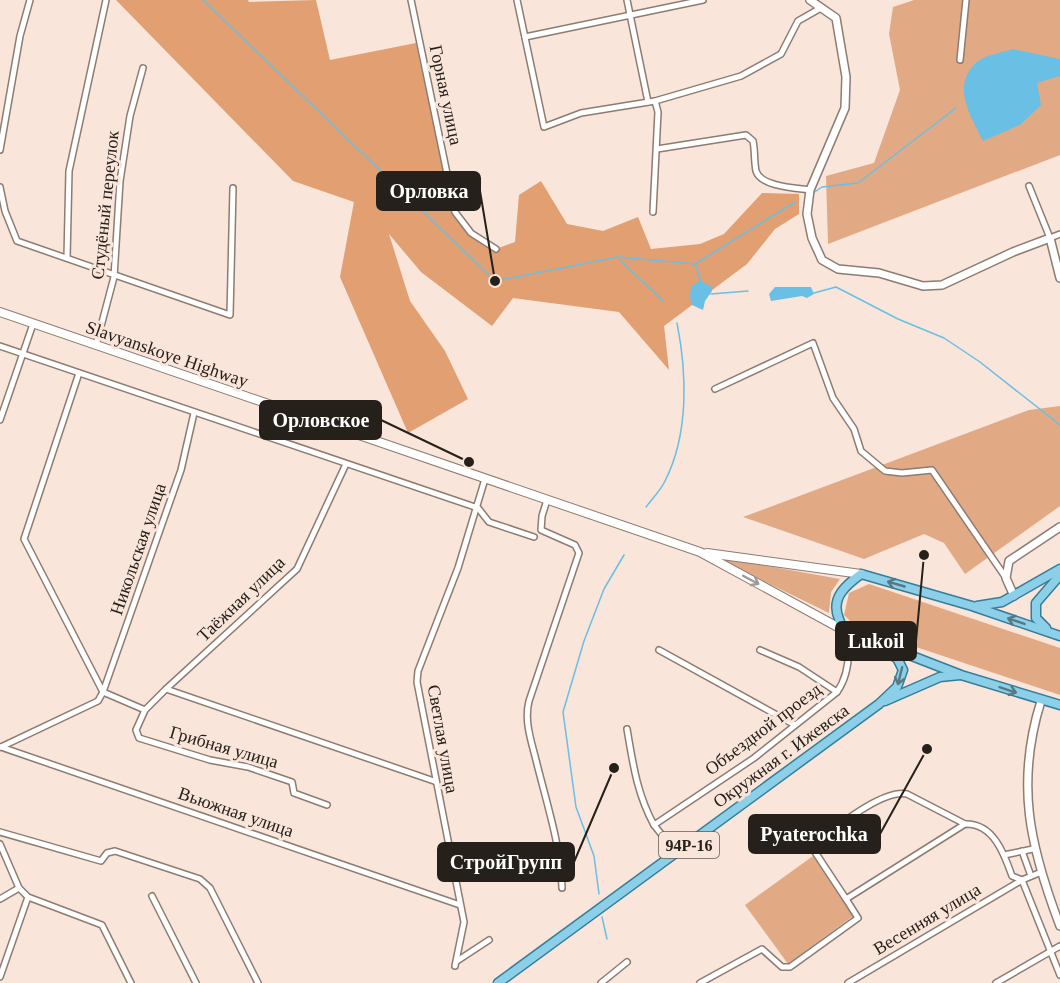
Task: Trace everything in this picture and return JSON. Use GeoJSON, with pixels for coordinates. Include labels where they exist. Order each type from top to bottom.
{"type":"FeatureCollection","features":[{"type":"Feature","properties":{"kind":"main road","name":"Slavyanskoye Highway"},"geometry":{"type":"LineString","coordinates":[[0,312],[700,552],[847,632]]}},
{"type":"Feature","properties":{"kind":"main road","name":"Slavyanskoye Highway"},"geometry":{"type":"LineString","coordinates":[[700,552],[861,574]]}},
{"type":"Feature","properties":{"kind":"main road"},"geometry":{"type":"LineString","coordinates":[[972,606],[991,605],[1014,596],[1060,569]]}},
{"type":"Feature","properties":{"kind":"main road"},"geometry":{"type":"LineString","coordinates":[[847,632],[837,612],[837,600],[843,588],[861,574],[972,606],[1060,636]]}},
{"type":"Feature","properties":{"kind":"main road"},"geometry":{"type":"LineString","coordinates":[[1060,575],[1041,594],[1035,611],[1040,624],[1060,636]]}},
{"type":"Feature","properties":{"kind":"main road","name":"94Р-16"},"geometry":{"type":"LineString","coordinates":[[847,632],[962,675],[1060,705]]}},
{"type":"Feature","properties":{"kind":"main road","name":"Окружная г. Ижевска"},"geometry":{"type":"LineString","coordinates":[[498,983],[879,704],[900,682],[902,664],[897,658],[847,632]]}},
{"type":"Feature","properties":{"kind":"main road","name":"Окружная г. Ижевска"},"geometry":{"type":"LineString","coordinates":[[879,704],[940,677],[962,675]]}},
{"type":"Feature","properties":{"kind":"street"},"geometry":{"type":"LineString","coordinates":[[0,150],[20,36],[30,0]]}},
{"type":"Feature","properties":{"kind":"street"},"geometry":{"type":"LineString","coordinates":[[67,258],[69,171],[106,0]]}},
{"type":"Feature","properties":{"kind":"street","name":"Горная улица"},"geometry":{"type":"LineString","coordinates":[[411,0],[455,212],[471,233],[496,249]]}},
{"type":"Feature","properties":{"kind":"street"},"geometry":{"type":"LineString","coordinates":[[517,0],[544,127],[591,111],[655,101],[741,76],[780,54],[798,21],[819,9]]}},
{"type":"Feature","properties":{"kind":"street"},"geometry":{"type":"LineString","coordinates":[[627,0],[648,102]]}},
{"type":"Feature","properties":{"kind":"street"},"geometry":{"type":"LineString","coordinates":[[525,37],[703,0]]}},
{"type":"Feature","properties":{"kind":"street"},"geometry":{"type":"LineString","coordinates":[[810,0],[819,9],[836,18],[846,77],[845,108],[810,190],[807,214],[819,255],[832,266],[879,273],[923,286],[942,285],[1013,252],[1060,234]]}},
{"type":"Feature","properties":{"kind":"street"},"geometry":{"type":"LineString","coordinates":[[960,60],[966,0]]}},
{"type":"Feature","properties":{"kind":"street","name":"Студёный переулок"},"geometry":{"type":"LineString","coordinates":[[96,345],[114,275],[120,181],[130,116],[142,68]]}},
{"type":"Feature","properties":{"kind":"street"},"geometry":{"type":"LineString","coordinates":[[653,212],[658,112],[655,101]]}},
{"type":"Feature","properties":{"kind":"street"},"geometry":{"type":"LineString","coordinates":[[657,149],[746,135],[753,141],[756,171],[762,178],[771,183],[810,190]]}},
{"type":"Feature","properties":{"kind":"street"},"geometry":{"type":"LineString","coordinates":[[1029,186],[1050,238],[1060,278]]}},
{"type":"Feature","properties":{"kind":"street"},"geometry":{"type":"LineString","coordinates":[[0,187],[5,211],[17,241],[230,315],[233,188]]}},
{"type":"Feature","properties":{"kind":"street"},"geometry":{"type":"LineString","coordinates":[[0,420],[33,324]]}},
{"type":"Feature","properties":{"kind":"street"},"geometry":{"type":"LineString","coordinates":[[715,389],[813,343],[833,398],[854,429],[861,451],[885,471],[902,473],[932,470],[1006,578],[1014,596]]}},
{"type":"Feature","properties":{"kind":"street"},"geometry":{"type":"LineString","coordinates":[[0,346],[478,508],[489,522],[534,537]]}},
{"type":"Feature","properties":{"kind":"street"},"geometry":{"type":"LineString","coordinates":[[79,373],[24,539],[104,692],[145,710]]}},
{"type":"Feature","properties":{"kind":"street","name":"Никольская улица"},"geometry":{"type":"LineString","coordinates":[[104,692],[181,470],[194,413]]}},
{"type":"Feature","properties":{"kind":"street","name":"Таёжная улица"},"geometry":{"type":"LineString","coordinates":[[145,710],[297,569],[323,518],[346,464]]}},
{"type":"Feature","properties":{"kind":"street","name":"Светлая улица"},"geometry":{"type":"LineString","coordinates":[[485,479],[478,508],[418,671],[417,693],[464,922],[456,963],[489,940]]}},
{"type":"Feature","properties":{"kind":"street"},"geometry":{"type":"LineString","coordinates":[[547,500],[541,530],[575,545],[579,553],[529,701],[526,720],[549,816],[562,888]]}},
{"type":"Feature","properties":{"kind":"street"},"geometry":{"type":"LineString","coordinates":[[1006,578],[1009,561],[1060,527]]}},
{"type":"Feature","properties":{"kind":"street","name":"Объездной проезд"},"geometry":{"type":"LineString","coordinates":[[654,825],[754,758],[837,692],[843,682],[849,655],[847,632]]}},
{"type":"Feature","properties":{"kind":"street"},"geometry":{"type":"LineString","coordinates":[[659,650],[795,725]]}},
{"type":"Feature","properties":{"kind":"street"},"geometry":{"type":"LineString","coordinates":[[760,650],[799,667],[837,692]]}},
{"type":"Feature","properties":{"kind":"street"},"geometry":{"type":"LineString","coordinates":[[165,689],[434,781]]}},
{"type":"Feature","properties":{"kind":"street"},"geometry":{"type":"LineString","coordinates":[[0,746],[98,701],[104,692]]}},
{"type":"Feature","properties":{"kind":"street"},"geometry":{"type":"LineString","coordinates":[[1041,701],[1031,731],[1026,766],[1033,849],[1060,926]]}},
{"type":"Feature","properties":{"kind":"street","name":"Грибная улица"},"geometry":{"type":"LineString","coordinates":[[145,710],[136,730],[139,738],[210,760],[248,767],[281,778],[292,782],[294,793],[327,805]]}},
{"type":"Feature","properties":{"kind":"street"},"geometry":{"type":"LineString","coordinates":[[627,729],[636,784],[643,806],[654,825],[677,854]]}},
{"type":"Feature","properties":{"kind":"street","name":"Вьюжная улица"},"geometry":{"type":"LineString","coordinates":[[0,746],[460,905]]}},
{"type":"Feature","properties":{"kind":"street"},"geometry":{"type":"LineString","coordinates":[[700,983],[762,949],[782,967],[790,968],[858,918],[811,846],[877,801],[901,793],[965,824],[974,824],[986,830],[1004,855],[1012,876],[1022,880],[1060,975]]}},
{"type":"Feature","properties":{"kind":"street"},"geometry":{"type":"LineString","coordinates":[[846,899],[965,824]]}},
{"type":"Feature","properties":{"kind":"street"},"geometry":{"type":"LineString","coordinates":[[0,832],[101,861],[107,853],[115,851],[200,879],[216,895],[258,983]]}},
{"type":"Feature","properties":{"kind":"street"},"geometry":{"type":"LineString","coordinates":[[0,844],[19,888],[28,897],[102,926],[131,983]]}},
{"type":"Feature","properties":{"kind":"street"},"geometry":{"type":"LineString","coordinates":[[1004,855],[1033,849]]}},
{"type":"Feature","properties":{"kind":"street"},"geometry":{"type":"LineString","coordinates":[[1022,851],[1030,876]]}},
{"type":"Feature","properties":{"kind":"street","name":"Весенняя улица"},"geometry":{"type":"LineString","coordinates":[[848,983],[1022,880],[1040,873]]}},
{"type":"Feature","properties":{"kind":"street"},"geometry":{"type":"LineString","coordinates":[[0,899],[19,888]]}},
{"type":"Feature","properties":{"kind":"street"},"geometry":{"type":"LineString","coordinates":[[152,896],[196,983]]}},
{"type":"Feature","properties":{"kind":"street"},"geometry":{"type":"LineString","coordinates":[[0,977],[28,897]]}},
{"type":"Feature","properties":{"kind":"street"},"geometry":{"type":"LineString","coordinates":[[996,983],[1060,946]]}},
{"type":"Feature","properties":{"kind":"street"},"geometry":{"type":"LineString","coordinates":[[601,983],[627,962]]}},
{"type":"Feature","properties":{"kind":"shaded area"},"geometry":{"type":"Polygon","coordinates":[[[116,0],[248,0],[249,2],[316,0],[330,60],[416,43],[453,214],[469,235],[496,249],[515,242],[519,195],[541,181],[567,224],[603,231],[638,217],[651,249],[700,244],[724,234],[762,193],[799,194],[799,214],[775,229],[747,264],[664,326],[669,370],[619,312],[513,298],[492,326],[421,272],[389,234],[410,301],[445,351],[468,399],[408,433],[340,277],[354,202],[293,181],[116,0]]]}},
{"type":"Feature","properties":{"kind":"shaded area"},"geometry":{"type":"Polygon","coordinates":[[[914,0],[1060,0],[1060,155],[828,244],[826,176],[874,163],[900,90],[889,34],[893,7],[914,0]]]}},
{"type":"Feature","properties":{"kind":"shaded area"},"geometry":{"type":"Polygon","coordinates":[[[1060,406],[1060,506],[965,574],[944,543],[924,534],[864,559],[743,517],[1029,410],[1060,406]]]}},
{"type":"Feature","properties":{"kind":"shaded area"},"geometry":{"type":"Polygon","coordinates":[[[712,556],[840,579],[831,592],[829,613],[712,556]]]}},
{"type":"Feature","properties":{"kind":"shaded area"},"geometry":{"type":"Polygon","coordinates":[[[869,584],[1060,648],[1060,695],[856,627],[844,615],[849,593],[869,584]]]}},
{"type":"Feature","properties":{"kind":"shaded area"},"geometry":{"type":"Polygon","coordinates":[[[813,856],[853,916],[788,964],[745,905],[813,856]]]}},
{"type":"Feature","properties":{"kind":"water"},"geometry":{"type":"Polygon","coordinates":[[[1013,49],[1060,59],[1060,76],[1037,83],[1041,105],[1020,125],[983,141],[968,111],[964,90],[965,80],[970,70],[981,59],[1013,49]]]}},
{"type":"Feature","properties":{"kind":"water"},"geometry":{"type":"Polygon","coordinates":[[[700,281],[711,286],[712,291],[705,301],[703,310],[692,305],[690,298],[691,286],[700,281]]]}},
{"type":"Feature","properties":{"kind":"water"},"geometry":{"type":"Polygon","coordinates":[[[775,287],[811,287],[814,294],[807,298],[802,296],[771,301],[769,294],[775,287]]]}},
{"type":"Feature","properties":{"kind":"waterway"},"geometry":{"type":"LineString","coordinates":[[203,0],[495,281],[618,257],[695,264],[795,202]]}},
{"type":"Feature","properties":{"kind":"waterway"},"geometry":{"type":"LineString","coordinates":[[813,193],[822,187],[858,183],[956,108]]}},
{"type":"Feature","properties":{"kind":"waterway"},"geometry":{"type":"LineString","coordinates":[[619,259],[663,301]]}},
{"type":"Feature","properties":{"kind":"waterway"},"geometry":{"type":"LineString","coordinates":[[695,264],[701,281]]}},
{"type":"Feature","properties":{"kind":"waterway"},"geometry":{"type":"LineString","coordinates":[[814,293],[836,287],[898,319],[944,338],[980,362],[1060,425]]}},
{"type":"Feature","properties":{"kind":"waterway"},"geometry":{"type":"LineString","coordinates":[[711,294],[748,291]]}},
{"type":"Feature","properties":{"kind":"waterway"},"geometry":{"type":"LineString","coordinates":[[646,507],[659,491],[673,463],[682,424],[683,362],[677,323]]}},
{"type":"Feature","properties":{"kind":"waterway"},"geometry":{"type":"LineString","coordinates":[[599,894],[594,856],[576,807],[563,712],[584,641],[604,589],[624,555]]}},
{"type":"Feature","properties":{"kind":"waterway"},"geometry":{"type":"LineString","coordinates":[[602,917],[607,939]]}},
{"type":"Feature","properties":{"kind":"place","name":"Орловка"},"geometry":{"type":"Point","coordinates":[495,281]}},
{"type":"Feature","properties":{"kind":"place","name":"Орловское"},"geometry":{"type":"Point","coordinates":[469,462]}},
{"type":"Feature","properties":{"kind":"place","name":"Lukoil"},"geometry":{"type":"Point","coordinates":[924,555]}},
{"type":"Feature","properties":{"kind":"place","name":"Pyaterochka"},"geometry":{"type":"Point","coordinates":[927,749]}},
{"type":"Feature","properties":{"kind":"place","name":"СтройГрупп"},"geometry":{"type":"Point","coordinates":[614,768]}}]}
